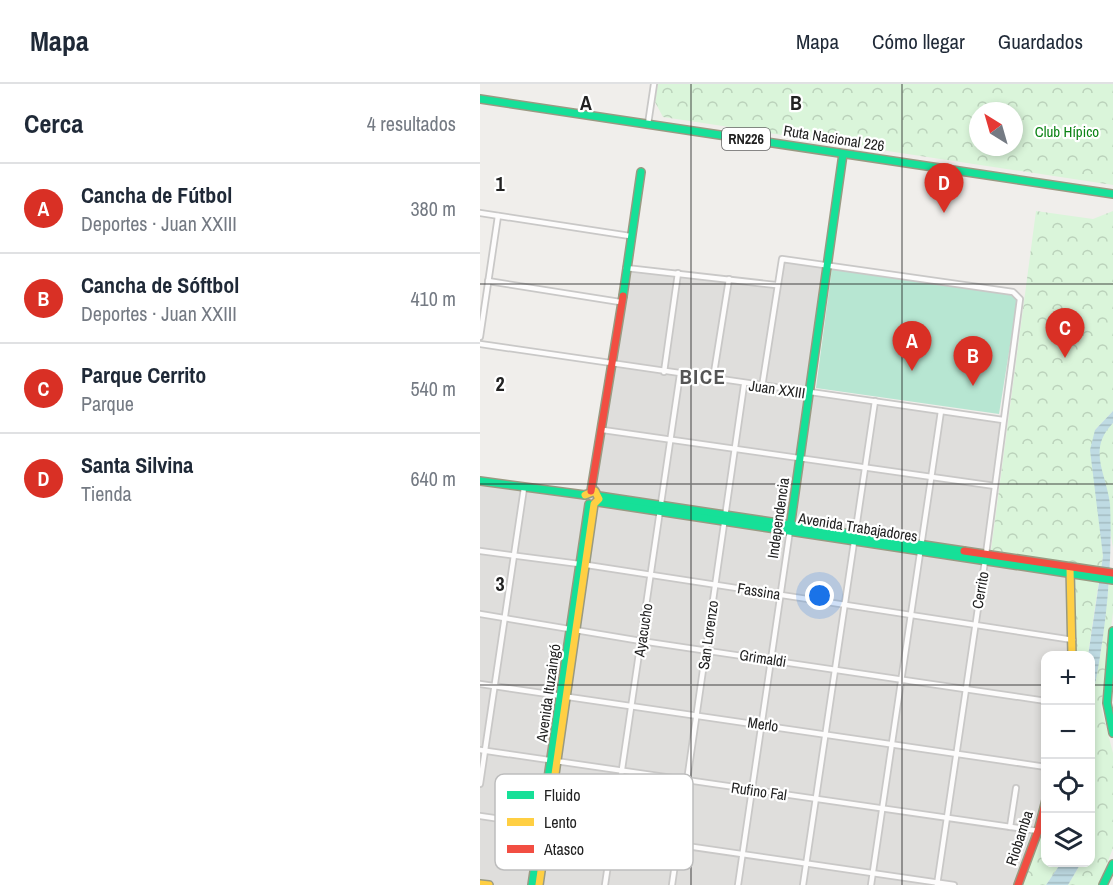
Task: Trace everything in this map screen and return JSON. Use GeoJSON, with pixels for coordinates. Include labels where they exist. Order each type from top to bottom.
{"type":"FeatureCollection","features":[{"type":"Feature","properties":{"kind":"main road","name":"Ruta Nacional 226"},"geometry":{"type":"LineString","coordinates":[[480,99],[1113,194]]}},
{"type":"Feature","properties":{"kind":"main road","name":"Independencia"},"geometry":{"type":"LineString","coordinates":[[790,527],[843,154]]}},
{"type":"Feature","properties":{"kind":"main road","name":"Avenida Ituzaingó"},"geometry":{"type":"LineString","coordinates":[[552,774],[641,172]]}},
{"type":"Feature","properties":{"kind":"main road","name":"Avenida Trabajadores"},"geometry":{"type":"LineString","coordinates":[[480,481],[1070,570],[1113,573]]}},
{"type":"Feature","properties":{"kind":"main road"},"geometry":{"type":"LineString","coordinates":[[1070,570],[1072,651]]}},
{"type":"Feature","properties":{"kind":"main road","name":"Avenida Trabajadores"},"geometry":{"type":"LineString","coordinates":[[1083,571],[1113,580]]}},
{"type":"Feature","properties":{"kind":"main road"},"geometry":{"type":"LineString","coordinates":[[1113,631],[1110,711],[1113,733]]}},
{"type":"Feature","properties":{"kind":"main road","name":"Riobamba"},"geometry":{"type":"LineString","coordinates":[[1018,885],[1043,813]]}},
{"type":"Feature","properties":{"kind":"main road"},"geometry":{"type":"LineString","coordinates":[[1103,885],[1113,864]]}},
{"type":"Feature","properties":{"kind":"main road","name":"Avenida Ituzaingó"},"geometry":{"type":"LineString","coordinates":[[532,885],[535,870]]}},
{"type":"Feature","properties":{"kind":"main road","name":"Avenida Ituzaingó"},"geometry":{"type":"LineString","coordinates":[[539,885],[540,870]]}},
{"type":"Feature","properties":{"kind":"main road"},"geometry":{"type":"LineString","coordinates":[[480,884],[489,885]]}},
{"type":"Feature","properties":{"kind":"street"},"geometry":{"type":"LineString","coordinates":[[648,124],[654,84]]}},
{"type":"Feature","properties":{"kind":"street"},"geometry":{"type":"LineString","coordinates":[[480,213],[630,236]]}},
{"type":"Feature","properties":{"kind":"street"},"geometry":{"type":"LineString","coordinates":[[480,337],[498,216]]}},
{"type":"Feature","properties":{"kind":"street"},"geometry":{"type":"LineString","coordinates":[[762,387],[776,285],[782,259],[829,264]]}},
{"type":"Feature","properties":{"kind":"street","name":"Cerrito"},"geometry":{"type":"LineString","coordinates":[[829,264],[1012,292],[1018,296],[1020,303],[986,557],[937,884]]}},
{"type":"Feature","properties":{"kind":"street"},"geometry":{"type":"LineString","coordinates":[[626,268],[776,285]]}},
{"type":"Feature","properties":{"kind":"street"},"geometry":{"type":"LineString","coordinates":[[664,372],[678,273]]}},
{"type":"Feature","properties":{"kind":"street"},"geometry":{"type":"LineString","coordinates":[[713,379],[729,279]]}},
{"type":"Feature","properties":{"kind":"street"},"geometry":{"type":"LineString","coordinates":[[488,281],[620,302]]}},
{"type":"Feature","properties":{"kind":"street","name":"Juan XXIII"},"geometry":{"type":"LineString","coordinates":[[480,345],[744,385],[1003,420]]}},
{"type":"Feature","properties":{"kind":"street","name":"Ayacucho"},"geometry":{"type":"LineString","coordinates":[[622,774],[680,374]]}},
{"type":"Feature","properties":{"kind":"street","name":"San Lorenzo"},"geometry":{"type":"LineString","coordinates":[[687,774],[744,385]]}},
{"type":"Feature","properties":{"kind":"street"},"geometry":{"type":"LineString","coordinates":[[803,885],[874,401]]}},
{"type":"Feature","properties":{"kind":"street"},"geometry":{"type":"LineString","coordinates":[[871,885],[940,411]]}},
{"type":"Feature","properties":{"kind":"street"},"geometry":{"type":"LineString","coordinates":[[603,430],[995,486]]}},
{"type":"Feature","properties":{"kind":"street"},"geometry":{"type":"LineString","coordinates":[[480,784],[482,750],[495,686],[524,488]]}},
{"type":"Feature","properties":{"kind":"street","name":"Independencia"},"geometry":{"type":"LineString","coordinates":[[738,885],[790,527]]}},
{"type":"Feature","properties":{"kind":"street","name":"Fassina"},"geometry":{"type":"LineString","coordinates":[[480,551],[584,564],[1073,640]]}},
{"type":"Feature","properties":{"kind":"street","name":"Grimaldi"},"geometry":{"type":"LineString","coordinates":[[480,614],[641,641],[965,687],[1041,700]]}},
{"type":"Feature","properties":{"kind":"street","name":"Merlo"},"geometry":{"type":"LineString","coordinates":[[480,684],[1041,766]]}},
{"type":"Feature","properties":{"kind":"street","name":"Rufino Fal"},"geometry":{"type":"LineString","coordinates":[[482,750],[641,774]]}},
{"type":"Feature","properties":{"kind":"street","name":"Rufino Fal"},"geometry":{"type":"LineString","coordinates":[[693,782],[946,816],[1038,831]]}},
{"type":"Feature","properties":{"kind":"street"},"geometry":{"type":"LineString","coordinates":[[1010,827],[1016,788]]}},
{"type":"Feature","properties":{"kind":"street"},"geometry":{"type":"LineString","coordinates":[[480,816],[495,818]]}},
{"type":"Feature","properties":{"kind":"street"},"geometry":{"type":"LineString","coordinates":[[693,847],[954,885]]}},
{"type":"Feature","properties":{"kind":"street","name":"Ayacucho"},"geometry":{"type":"LineString","coordinates":[[605,885],[607,870]]}},
{"type":"Feature","properties":{"kind":"street","name":"San Lorenzo"},"geometry":{"type":"LineString","coordinates":[[672,885],[674,870]]}},
{"type":"Feature","properties":{"kind":"shaded area"},"geometry":{"type":"Polygon","coordinates":[[[780,261],[829,264],[810,394],[1003,420],[986,560],[1070,572],[1072,651],[1041,651],[1041,813],[1018,885],[480,885],[480,481],[592,498],[626,268],[776,285],[780,261]]]}},
{"type":"Feature","properties":{"kind":"green space","name":"Club Hípico"},"geometry":{"type":"Polygon","coordinates":[[[658,84],[1113,84],[1113,185],[663,117],[655,102],[658,84]]]}},
{"type":"Feature","properties":{"kind":"green space"},"geometry":{"type":"Polygon","coordinates":[[[1036,211],[1093,219],[1113,211],[1113,411],[1095,430],[1103,556],[1101,568],[991,550],[1036,211]]]}},
{"type":"Feature","properties":{"kind":"green space"},"geometry":{"type":"Polygon","coordinates":[[[832,268],[1018,296],[999,414],[816,388],[832,268]]]}},
{"type":"Feature","properties":{"kind":"green space"},"geometry":{"type":"Polygon","coordinates":[[[1113,423],[1113,548],[1097,450],[1104,432],[1113,423]]]}},
{"type":"Feature","properties":{"kind":"green space"},"geometry":{"type":"Polygon","coordinates":[[[1077,576],[1099,580],[1089,651],[1074,651],[1076,618],[1074,578],[1077,576]]]}},
{"type":"Feature","properties":{"kind":"green space"},"geometry":{"type":"Polygon","coordinates":[[[1109,582],[1113,582],[1113,612],[1101,707],[1113,753],[1113,848],[1099,885],[1068,885],[1079,867],[1095,867],[1095,682],[1109,582]]]}},
{"type":"Feature","properties":{"kind":"green space"},"geometry":{"type":"Polygon","coordinates":[[[1041,827],[1041,867],[1058,867],[1046,885],[1022,885],[1041,827]]]}},
{"type":"Feature","properties":{"kind":"water"},"geometry":{"type":"Polygon","coordinates":[[[1113,411],[1113,423],[1105,433],[1100,452],[1100,462],[1110,504],[1111,529],[1104,630],[1095,682],[1095,651],[1089,651],[1103,556],[1090,450],[1095,430],[1113,411]]]}},
{"type":"Feature","properties":{"kind":"water"},"geometry":{"type":"Polygon","coordinates":[[[1058,867],[1079,867],[1068,885],[1046,885],[1058,867]]]}},
{"type":"Feature","properties":{"kind":"traffic: fast"},"geometry":{"type":"LineString","coordinates":[[480,99],[1113,194]]}},
{"type":"Feature","properties":{"kind":"traffic: fast"},"geometry":{"type":"LineString","coordinates":[[790,528],[843,154]]}},
{"type":"Feature","properties":{"kind":"traffic: fast"},"geometry":{"type":"LineString","coordinates":[[623,296],[641,172]]}},
{"type":"Feature","properties":{"kind":"traffic: fast"},"geometry":{"type":"LineString","coordinates":[[480,481],[585,495]]}},
{"type":"Feature","properties":{"kind":"traffic: fast"},"geometry":{"type":"LineString","coordinates":[[599,496],[964,551]]}},
{"type":"Feature","properties":{"kind":"traffic: fast"},"geometry":{"type":"LineString","coordinates":[[598,502],[1113,580]]}},
{"type":"Feature","properties":{"kind":"traffic: fast"},"geometry":{"type":"LineString","coordinates":[[549,774],[589,504]]}},
{"type":"Feature","properties":{"kind":"traffic: fast"},"geometry":{"type":"LineString","coordinates":[[1113,631],[1107,703],[1113,733]]}},
{"type":"Feature","properties":{"kind":"traffic: fast"},"geometry":{"type":"LineString","coordinates":[[1103,885],[1113,864]]}},
{"type":"Feature","properties":{"kind":"traffic: fast"},"geometry":{"type":"LineString","coordinates":[[532,885],[534,870]]}},
{"type":"Feature","properties":{"kind":"traffic: slow"},"geometry":{"type":"LineString","coordinates":[[555,774],[594,504],[599,499],[595,491],[585,495]]}},
{"type":"Feature","properties":{"kind":"traffic: slow"},"geometry":{"type":"LineString","coordinates":[[1070,568],[1072,651]]}},
{"type":"Feature","properties":{"kind":"traffic: slow"},"geometry":{"type":"LineString","coordinates":[[539,885],[541,870]]}},
{"type":"Feature","properties":{"kind":"traffic: slow"},"geometry":{"type":"LineString","coordinates":[[480,884],[489,885]]}},
{"type":"Feature","properties":{"kind":"traffic: jam"},"geometry":{"type":"LineString","coordinates":[[591,491],[623,296]]}},
{"type":"Feature","properties":{"kind":"traffic: jam"},"geometry":{"type":"LineString","coordinates":[[964,551],[1113,573]]}},
{"type":"Feature","properties":{"kind":"traffic: jam"},"geometry":{"type":"LineString","coordinates":[[1018,885],[1043,813]]}},
{"type":"Feature","properties":{"kind":"place","name":"Santa Silvina"},"geometry":{"type":"Point","coordinates":[944,213]}},
{"type":"Feature","properties":{"kind":"place","name":"Parque Cerrito"},"geometry":{"type":"Point","coordinates":[1065,358]}},
{"type":"Feature","properties":{"kind":"place","name":"Cancha de Fútbol"},"geometry":{"type":"Point","coordinates":[912,371]}},
{"type":"Feature","properties":{"kind":"place","name":"Cancha de Sóftbol"},"geometry":{"type":"Point","coordinates":[973,386]}},
{"type":"Feature","properties":{"kind":"district","name":"BICE"},"geometry":{"type":"Point","coordinates":[703,376]}}]}
